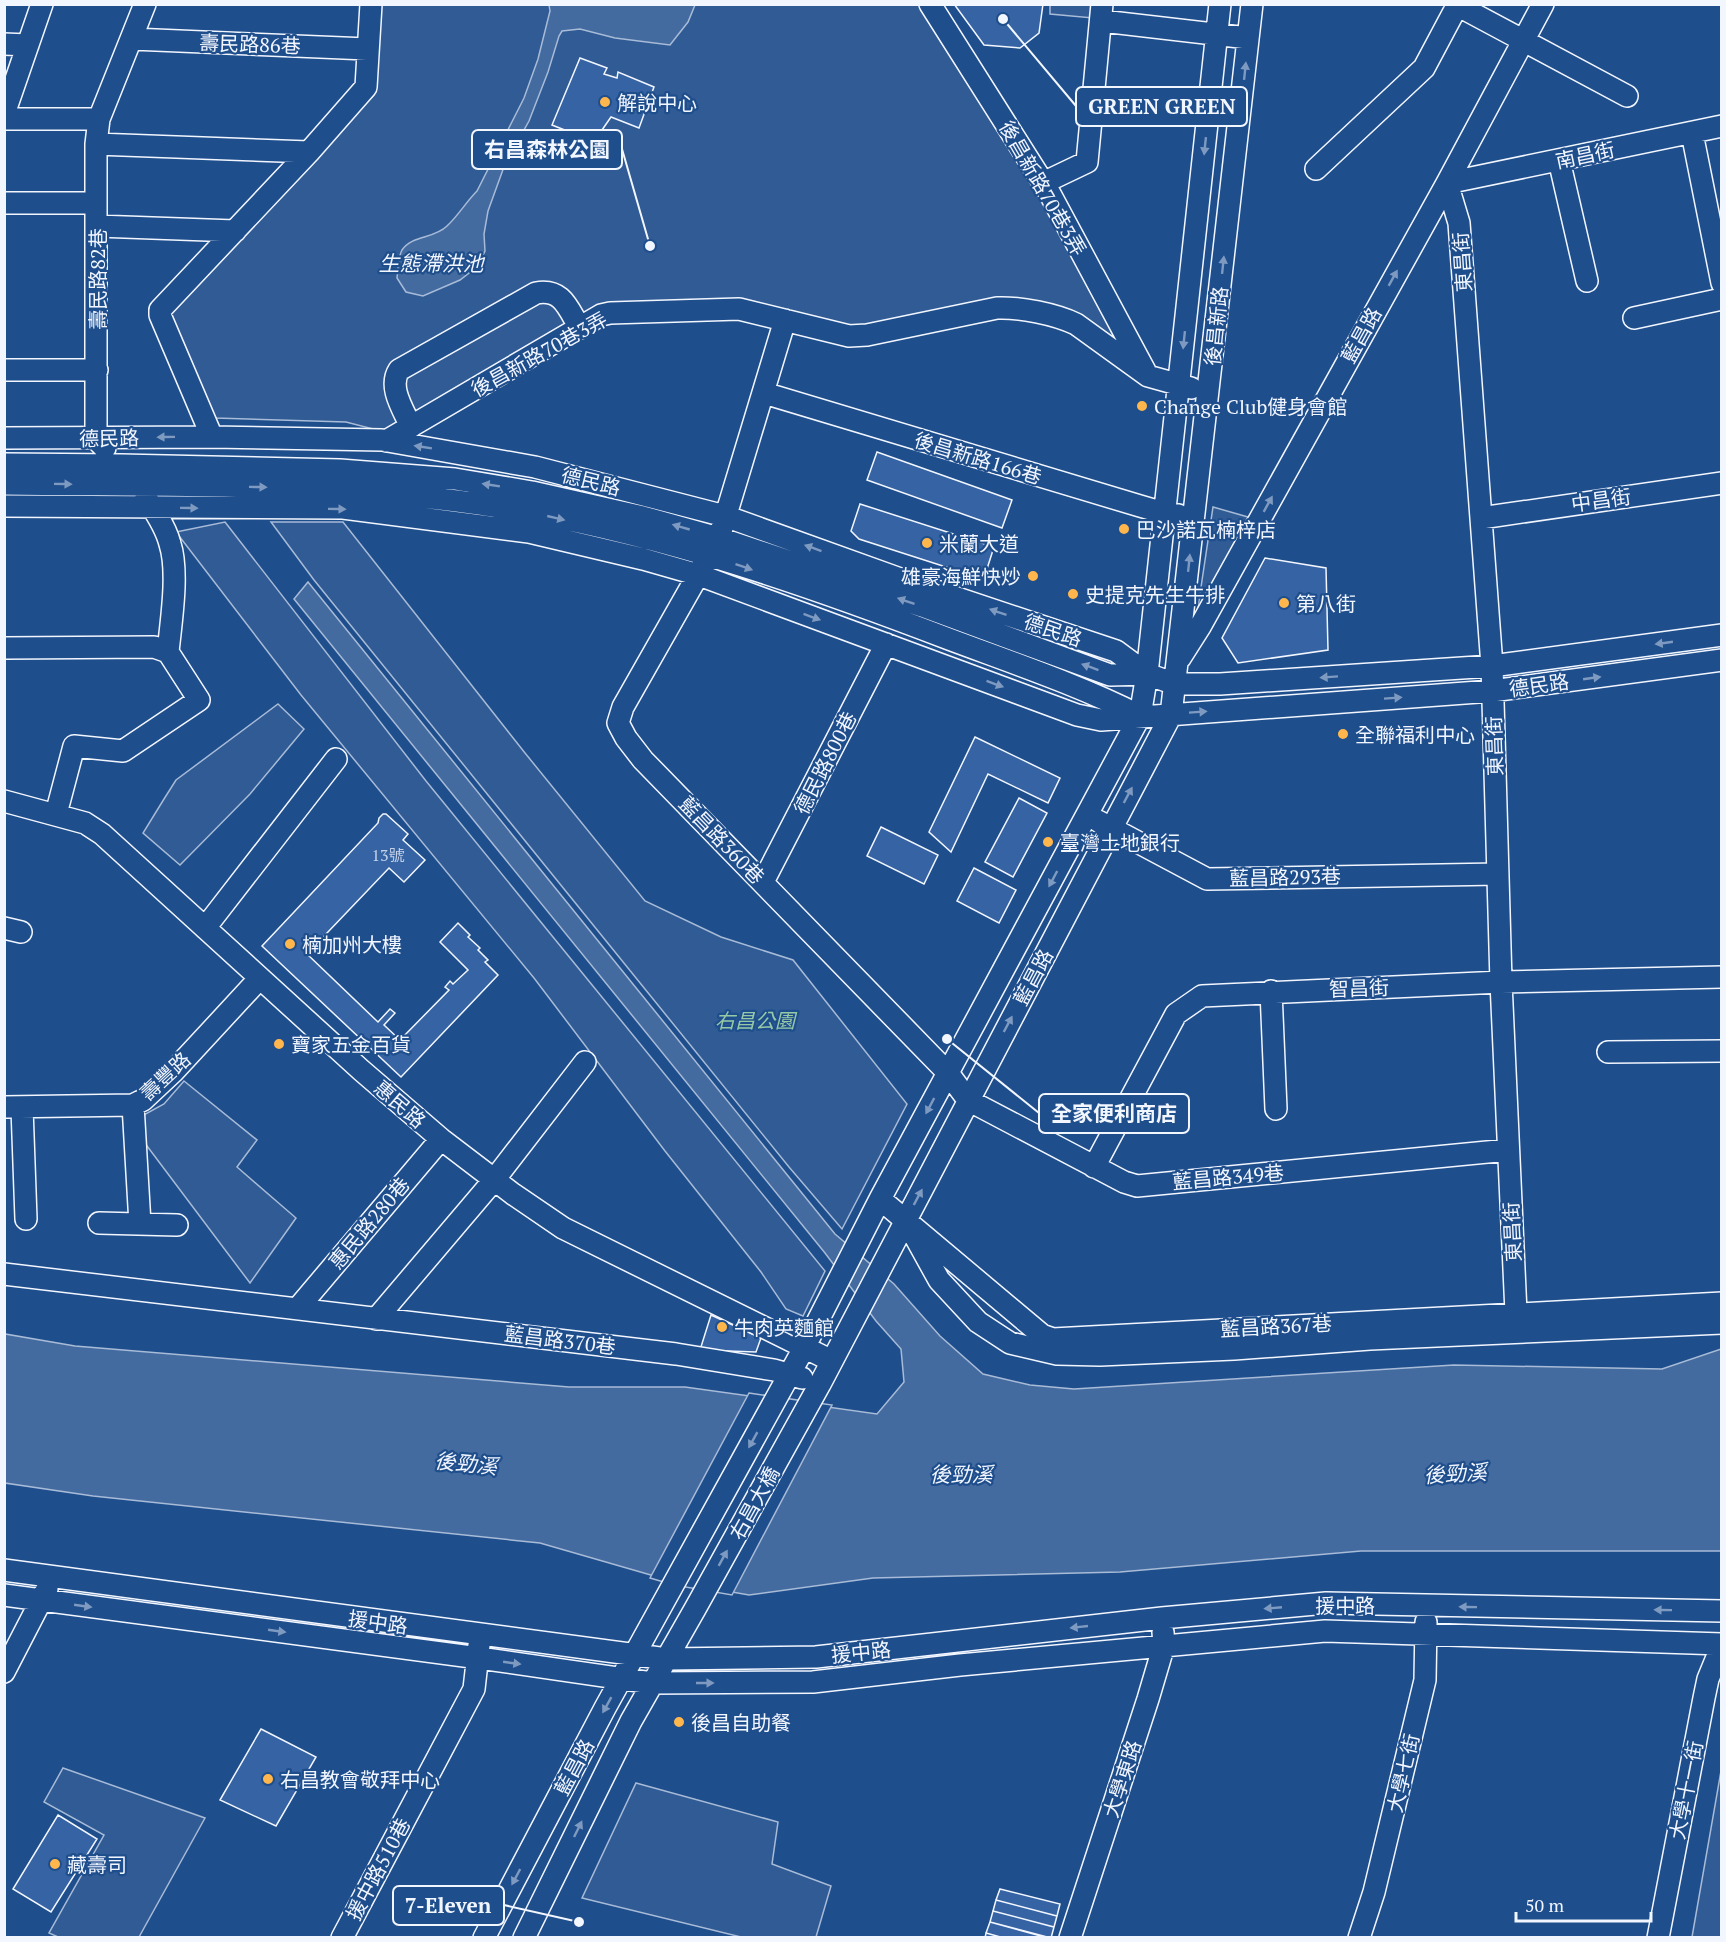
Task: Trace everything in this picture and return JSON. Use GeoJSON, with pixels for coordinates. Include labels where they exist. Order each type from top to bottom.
{"type":"FeatureCollection","features":[{"type":"Feature","properties":{"kind":"street"},"geometry":{"type":"LineString","coordinates":[[42,4],[4,116],[99,119]]}},
{"type":"Feature","properties":{"kind":"street","name":"壽民路82巷"},"geometry":{"type":"LineString","coordinates":[[96,439],[96,144],[99,119],[145,4]]}},
{"type":"Feature","properties":{"kind":"street"},"geometry":{"type":"LineString","coordinates":[[212,436],[160,315],[160,310],[309,152],[366,87],[371,4]]}},
{"type":"Feature","properties":{"kind":"street","name":"後昌新路70巷3弄"},"geometry":{"type":"LineString","coordinates":[[930,4],[1043,183],[1148,376]]}},
{"type":"Feature","properties":{"kind":"street","name":"後昌新路"},"geometry":{"type":"LineString","coordinates":[[1147,674],[1220,4]]}},
{"type":"Feature","properties":{"kind":"street","name":"後昌新路"},"geometry":{"type":"LineString","coordinates":[[1176,674],[1252,4]]}},
{"type":"Feature","properties":{"kind":"street","name":"藍昌路"},"geometry":{"type":"LineString","coordinates":[[832,1361],[1171,715],[1176,674],[1201,625],[1448,183],[1543,4]]}},
{"type":"Feature","properties":{"kind":"street"},"geometry":{"type":"LineString","coordinates":[[1316,169],[1424,68],[1456,5],[1627,96]]}},
{"type":"Feature","properties":{"kind":"street"},"geometry":{"type":"LineString","coordinates":[[1043,183],[1087,162],[1102,13],[1217,35],[1248,38]]}},
{"type":"Feature","properties":{"kind":"street","name":"壽民路86巷"},"geometry":{"type":"LineString","coordinates":[[132,39],[367,49]]}},
{"type":"Feature","properties":{"kind":"street"},"geometry":{"type":"LineString","coordinates":[[4,44],[27,45]]}},
{"type":"Feature","properties":{"kind":"street","name":"南昌街"},"geometry":{"type":"LineString","coordinates":[[1448,183],[1722,126]]}},
{"type":"Feature","properties":{"kind":"street"},"geometry":{"type":"LineString","coordinates":[[1692,133],[1722,283]]}},
{"type":"Feature","properties":{"kind":"street"},"geometry":{"type":"LineString","coordinates":[[96,144],[309,152]]}},
{"type":"Feature","properties":{"kind":"street"},"geometry":{"type":"LineString","coordinates":[[1559,160],[1587,281]]}},
{"type":"Feature","properties":{"kind":"street","name":"東昌街"},"geometry":{"type":"LineString","coordinates":[[1448,183],[1459,223],[1492,666],[1501,982],[1516,1313]]}},
{"type":"Feature","properties":{"kind":"street"},"geometry":{"type":"LineString","coordinates":[[4,203],[96,203]]}},
{"type":"Feature","properties":{"kind":"street"},"geometry":{"type":"LineString","coordinates":[[97,226],[235,231]]}},
{"type":"Feature","properties":{"kind":"street"},"geometry":{"type":"LineString","coordinates":[[411,426],[393,385],[394,377],[399,370],[536,293],[546,291],[556,294],[563,300],[580,328]]}},
{"type":"Feature","properties":{"kind":"street"},"geometry":{"type":"LineString","coordinates":[[1634,318],[1722,299]]}},
{"type":"Feature","properties":{"kind":"street","name":"後昌新路70巷3弄"},"geometry":{"type":"LineString","coordinates":[[386,441],[601,315],[610,313],[739,309],[849,336],[867,335],[1009,307],[1066,319],[1148,376],[1179,386],[1209,390]]}},
{"type":"Feature","properties":{"kind":"street"},"geometry":{"type":"LineString","coordinates":[[699,574],[715,546],[785,320]]}},
{"type":"Feature","properties":{"kind":"street"},"geometry":{"type":"LineString","coordinates":[[4,370],[96,370]]}},
{"type":"Feature","properties":{"kind":"street","name":"後昌新路166巷"},"geometry":{"type":"LineString","coordinates":[[764,393],[1164,513],[1194,516]]}},
{"type":"Feature","properties":{"kind":"street","name":"德民路"},"geometry":{"type":"LineString","coordinates":[[4,438],[96,439],[212,436],[386,441],[535,467],[725,516],[903,580],[1116,651],[1147,674]]}},
{"type":"Feature","properties":{"kind":"street"},"geometry":{"type":"LineString","coordinates":[[96,439],[137,485],[153,508],[171,544],[173,591],[168,652]]}},
{"type":"Feature","properties":{"kind":"street","name":"德民路"},"geometry":{"type":"LineString","coordinates":[[4,464],[340,470],[454,479],[532,492],[643,517],[906,622],[1105,698],[1140,716]]}},
{"type":"Feature","properties":{"kind":"street","name":"中昌街"},"geometry":{"type":"LineString","coordinates":[[1481,518],[1722,483]]}},
{"type":"Feature","properties":{"kind":"street","name":"德民路"},"geometry":{"type":"LineString","coordinates":[[4,484],[341,489],[458,501],[532,512],[715,546],[922,606],[1110,675],[1176,674],[1220,684],[1492,666],[1722,635]]}},
{"type":"Feature","properties":{"kind":"street","name":"德民路"},"geometry":{"type":"LineString","coordinates":[[4,506],[343,508],[529,532],[699,574],[1077,714],[1101,720],[1492,691],[1722,660]]}},
{"type":"Feature","properties":{"kind":"street","name":"藍昌路360巷"},"geometry":{"type":"LineString","coordinates":[[699,574],[623,707],[618,723],[626,738],[643,759],[948,1073],[969,1100]]}},
{"type":"Feature","properties":{"kind":"street","name":"德民路800巷"},"geometry":{"type":"LineString","coordinates":[[763,882],[886,644]]}},
{"type":"Feature","properties":{"kind":"street"},"geometry":{"type":"LineString","coordinates":[[4,648],[154,647],[168,652],[199,700],[123,751],[74,746],[56,814]]}},
{"type":"Feature","properties":{"kind":"street","name":"藍昌路"},"geometry":{"type":"LineString","coordinates":[[804,1348],[880,1200],[1140,716],[1147,674]]}},
{"type":"Feature","properties":{"kind":"street"},"geometry":{"type":"LineString","coordinates":[[205,928],[336,759]]}},
{"type":"Feature","properties":{"kind":"street","name":"惠民路"},"geometry":{"type":"LineString","coordinates":[[4,801],[85,823],[102,834],[361,1070],[441,1139],[494,1180],[563,1228],[832,1361]]}},
{"type":"Feature","properties":{"kind":"street","name":"藍昌路293巷"},"geometry":{"type":"LineString","coordinates":[[1087,815],[1207,879],[1498,874]]}},
{"type":"Feature","properties":{"kind":"street","name":"智昌街"},"geometry":{"type":"LineString","coordinates":[[1094,1167],[1176,1014],[1202,996],[1501,982],[1722,977]]}},
{"type":"Feature","properties":{"kind":"street","name":"壽豐路"},"geometry":{"type":"LineString","coordinates":[[13,1107],[133,1105],[143,1100],[173,1072],[260,978]]}},
{"type":"Feature","properties":{"kind":"street"},"geometry":{"type":"LineString","coordinates":[[1271,991],[1276,1109]]}},
{"type":"Feature","properties":{"kind":"street"},"geometry":{"type":"LineString","coordinates":[[1608,1052],[1722,1051]]}},
{"type":"Feature","properties":{"kind":"street"},"geometry":{"type":"LineString","coordinates":[[376,1319],[494,1180],[585,1062]]}},
{"type":"Feature","properties":{"kind":"street","name":"藍昌路349巷"},"geometry":{"type":"LineString","coordinates":[[969,1100],[1094,1167],[1137,1186],[1509,1150]]}},
{"type":"Feature","properties":{"kind":"street"},"geometry":{"type":"LineString","coordinates":[[133,1105],[140,1224]]}},
{"type":"Feature","properties":{"kind":"street"},"geometry":{"type":"LineString","coordinates":[[13,1107],[26,1219]]}},
{"type":"Feature","properties":{"kind":"street","name":"惠民路280巷"},"geometry":{"type":"LineString","coordinates":[[298,1308],[441,1139]]}},
{"type":"Feature","properties":{"kind":"street","name":"藍昌路367巷"},"geometry":{"type":"LineString","coordinates":[[880,1200],[1042,1335],[1053,1339],[1722,1302]]}},
{"type":"Feature","properties":{"kind":"street"},"geometry":{"type":"LineString","coordinates":[[906,1220],[939,1280],[978,1322],[1010,1343],[1057,1354],[1100,1355],[1234,1349],[1370,1339],[1722,1323]]}},
{"type":"Feature","properties":{"kind":"street"},"geometry":{"type":"LineString","coordinates":[[99,1223],[177,1225]]}},
{"type":"Feature","properties":{"kind":"street","name":"藍昌路370巷"},"geometry":{"type":"LineString","coordinates":[[4,1274],[676,1354],[774,1370],[785,1382],[816,1390]]}},
{"type":"Feature","properties":{"kind":"street"},"geometry":{"type":"LineString","coordinates":[[785,1382],[804,1348]]}},
{"type":"Feature","properties":{"kind":"street"},"geometry":{"type":"LineString","coordinates":[[816,1390],[832,1361]]}},
{"type":"Feature","properties":{"kind":"street","name":"右昌大橋"},"geometry":{"type":"LineString","coordinates":[[666,1599],[785,1382]]}},
{"type":"Feature","properties":{"kind":"street","name":"右昌大橋"},"geometry":{"type":"LineString","coordinates":[[695,1609],[816,1390]]}},
{"type":"Feature","properties":{"kind":"street","name":"援中路"},"geometry":{"type":"LineString","coordinates":[[4,1570],[667,1659],[816,1657],[1162,1618],[1326,1603],[1722,1611]]}},
{"type":"Feature","properties":{"kind":"street"},"geometry":{"type":"LineString","coordinates":[[4,1672],[52,1578]]}},
{"type":"Feature","properties":{"kind":"street","name":"援中路"},"geometry":{"type":"LineString","coordinates":[[4,1595],[652,1683],[813,1682],[960,1665],[1325,1631],[1722,1645]]}},
{"type":"Feature","properties":{"kind":"street","name":"藍昌路"},"geometry":{"type":"LineString","coordinates":[[489,1928],[666,1599]]}},
{"type":"Feature","properties":{"kind":"street","name":"大學七街"},"geometry":{"type":"LineString","coordinates":[[1359,1938],[1374,1892],[1425,1680],[1426,1606]]}},
{"type":"Feature","properties":{"kind":"street","name":"藍昌路"},"geometry":{"type":"LineString","coordinates":[[526,1937],[626,1729],[695,1609]]}},
{"type":"Feature","properties":{"kind":"street","name":"大學東路"},"geometry":{"type":"LineString","coordinates":[[1070,1938],[1164,1646],[1162,1618]]}},
{"type":"Feature","properties":{"kind":"street","name":"援中路510巷"},"geometry":{"type":"LineString","coordinates":[[342,1938],[474,1689],[480,1635]]}},
{"type":"Feature","properties":{"kind":"street","name":"大學十一街"},"geometry":{"type":"LineString","coordinates":[[1658,1938],[1708,1679],[1722,1645]]}},
{"type":"Feature","properties":{"kind":"street"},"geometry":{"type":"LineString","coordinates":[[489,1928],[526,1937]]}},
{"type":"Feature","properties":{"kind":"shaded area"},"geometry":{"type":"Polygon","coordinates":[[[921,4],[1040,189],[1129,367],[1055,325],[1000,312],[851,337],[711,303],[599,316],[400,436],[346,422],[215,418],[163,319],[374,95],[379,5],[921,4]]]}},
{"type":"Feature","properties":{"kind":"shaded area"},"geometry":{"type":"Polygon","coordinates":[[[1050,5],[1094,5],[1093,18],[1050,14],[1050,5]]]}},
{"type":"Feature","properties":{"kind":"shaded area"},"geometry":{"type":"Polygon","coordinates":[[[1213,507],[1248,517],[1197,614],[1213,507]]]}},
{"type":"Feature","properties":{"kind":"shaded area"},"geometry":{"type":"Polygon","coordinates":[[[225,522],[426,781],[825,1271],[803,1316],[786,1309],[761,1272],[665,1151],[534,978],[301,695],[176,532],[225,522]]]}},
{"type":"Feature","properties":{"kind":"shaded area","name":"右昌公園"},"geometry":{"type":"Polygon","coordinates":[[[271,522],[343,522],[645,901],[721,937],[793,960],[907,1104],[842,1229],[789,1167],[314,580],[271,522]]]}},
{"type":"Feature","properties":{"kind":"shaded area"},"geometry":{"type":"Polygon","coordinates":[[[278,704],[304,729],[250,794],[180,865],[143,833],[176,780],[278,704]]]}},
{"type":"Feature","properties":{"kind":"shaded area"},"geometry":{"type":"Polygon","coordinates":[[[184,1081],[257,1140],[237,1167],[296,1218],[250,1283],[138,1134],[140,1117],[164,1104],[184,1081]]]}},
{"type":"Feature","properties":{"kind":"shaded area"},"geometry":{"type":"Polygon","coordinates":[[[63,1768],[205,1818],[139,1937],[58,1937],[49,1933],[104,1835],[44,1802],[63,1768]]]}},
{"type":"Feature","properties":{"kind":"shaded area"},"geometry":{"type":"Polygon","coordinates":[[[1721,1771],[1721,1937],[1692,1937],[1721,1771]]]}},
{"type":"Feature","properties":{"kind":"shaded area"},"geometry":{"type":"Polygon","coordinates":[[[636,1783],[778,1822],[772,1864],[831,1886],[816,1937],[741,1937],[582,1898],[636,1783]]]}},
{"type":"Feature","properties":{"kind":"water","name":"生態滯洪池"},"geometry":{"type":"Polygon","coordinates":[[[549,5],[695,5],[688,22],[670,45],[615,38],[580,29],[562,31],[529,121],[505,164],[488,211],[484,234],[485,251],[478,266],[460,280],[423,296],[406,292],[397,278],[402,250],[411,242],[442,230],[477,191],[524,98],[538,59],[550,11],[549,5]]]}},
{"type":"Feature","properties":{"kind":"water","name":"後勁溪"},"geometry":{"type":"Polygon","coordinates":[[[308,582],[835,1234],[894,1284],[940,1336],[983,1374],[1030,1385],[1074,1389],[1454,1365],[1662,1369],[1721,1349],[1721,1551],[1361,1551],[1120,1572],[873,1578],[749,1595],[675,1582],[540,1543],[93,1496],[5,1483],[5,1334],[75,1346],[569,1387],[685,1387],[877,1414],[904,1382],[901,1349],[876,1321],[825,1253],[294,599],[308,582]]]}},
{"type":"Feature","properties":{"kind":"pier"},"geometry":{"type":"Polygon","coordinates":[[[749,1393],[832,1405],[732,1595],[674,1585],[650,1578],[749,1393]]]}},
{"type":"Feature","properties":{"kind":"building"},"geometry":{"type":"Polygon","coordinates":[[[954,4],[1043,4],[1039,33],[1020,48],[984,45],[954,4]]]}},
{"type":"Feature","properties":{"kind":"building","name":"解說中心"},"geometry":{"type":"Polygon","coordinates":[[[580,58],[607,68],[604,74],[617,78],[618,72],[654,87],[639,128],[611,117],[602,130],[592,133],[583,131],[580,136],[552,125],[580,58]]]}},
{"type":"Feature","properties":{"kind":"building","name":"米蘭大道"},"geometry":{"type":"Polygon","coordinates":[[[877,452],[1012,500],[1002,528],[867,480],[877,452]]]}},
{"type":"Feature","properties":{"kind":"building","name":"米蘭大道"},"geometry":{"type":"Polygon","coordinates":[[[860,504],[994,547],[985,575],[977,577],[859,539],[851,531],[860,504]]]}},
{"type":"Feature","properties":{"kind":"building","name":"第八街"},"geometry":{"type":"Polygon","coordinates":[[[1265,558],[1326,568],[1328,650],[1238,663],[1222,638],[1265,558]]]}},
{"type":"Feature","properties":{"kind":"building"},"geometry":{"type":"Polygon","coordinates":[[[975,737],[1060,778],[1048,803],[988,774],[951,852],[929,832],[975,737]]]}},
{"type":"Feature","properties":{"kind":"building"},"geometry":{"type":"Polygon","coordinates":[[[1019,798],[1047,813],[1013,877],[985,862],[1019,798]]]}},
{"type":"Feature","properties":{"kind":"building","name":"楠加州大樓"},"geometry":{"type":"Polygon","coordinates":[[[383,814],[386,814],[408,834],[403,840],[425,860],[404,882],[389,868],[307,954],[378,1022],[390,1009],[395,1013],[384,1025],[400,1040],[449,990],[445,987],[450,981],[453,984],[468,970],[440,942],[458,923],[480,948],[478,950],[488,960],[485,962],[498,975],[401,1077],[262,946],[378,823],[383,814]]]}},
{"type":"Feature","properties":{"kind":"building"},"geometry":{"type":"Polygon","coordinates":[[[881,827],[938,855],[924,884],[867,856],[881,827]]]}},
{"type":"Feature","properties":{"kind":"building"},"geometry":{"type":"Polygon","coordinates":[[[974,868],[1016,890],[999,923],[957,901],[974,868]]]}},
{"type":"Feature","properties":{"kind":"building","name":"牛肉英麵館"},"geometry":{"type":"Polygon","coordinates":[[[711,1315],[761,1338],[756,1352],[700,1350],[711,1315]]]}},
{"type":"Feature","properties":{"kind":"building","name":"右昌教會敬拜中心"},"geometry":{"type":"Polygon","coordinates":[[[261,1729],[316,1757],[276,1826],[220,1800],[261,1729]]]}},
{"type":"Feature","properties":{"kind":"building","name":"藏壽司"},"geometry":{"type":"Polygon","coordinates":[[[58,1815],[97,1839],[51,1912],[13,1889],[58,1815]]]}},
{"type":"Feature","properties":{"kind":"building"},"geometry":{"type":"Polygon","coordinates":[[[1000,1889],[1060,1904],[1057,1916],[996,1900],[1000,1889]]]}},
{"type":"Feature","properties":{"kind":"building"},"geometry":{"type":"Polygon","coordinates":[[[996,1900],[1057,1916],[1054,1927],[993,1911],[996,1900]]]}},
{"type":"Feature","properties":{"kind":"building"},"geometry":{"type":"Polygon","coordinates":[[[993,1911],[1054,1927],[1051,1938],[990,1922],[993,1911]]]}},
{"type":"Feature","properties":{"kind":"building"},"geometry":{"type":"Polygon","coordinates":[[[990,1922],[1048,1938],[1004,1938],[986,1933],[990,1922]]]}},
{"type":"Feature","properties":{"kind":"building"},"geometry":{"type":"Polygon","coordinates":[[[986,1933],[1004,1938],[985,1938],[986,1933]]]}},
{"type":"Feature","properties":{"kind":"place","name":"GREEN GREEN"},"geometry":{"type":"Point","coordinates":[1003,19]}},
{"type":"Feature","properties":{"kind":"place","name":"解說中心"},"geometry":{"type":"Point","coordinates":[605,102]}},
{"type":"Feature","properties":{"kind":"place","name":"右昌森林公園"},"geometry":{"type":"Point","coordinates":[650,246]}},
{"type":"Feature","properties":{"kind":"place","name":"Change Club健身會館"},"geometry":{"type":"Point","coordinates":[1142,406]}},
{"type":"Feature","properties":{"kind":"place","name":"巴沙諾瓦楠梓店"},"geometry":{"type":"Point","coordinates":[1124,529]}},
{"type":"Feature","properties":{"kind":"place","name":"米蘭大道"},"geometry":{"type":"Point","coordinates":[927,543]}},
{"type":"Feature","properties":{"kind":"place","name":"雄豪海鮮快炒"},"geometry":{"type":"Point","coordinates":[1033,576]}},
{"type":"Feature","properties":{"kind":"place","name":"史提克先生牛排"},"geometry":{"type":"Point","coordinates":[1073,594]}},
{"type":"Feature","properties":{"kind":"place","name":"第八街"},"geometry":{"type":"Point","coordinates":[1284,603]}},
{"type":"Feature","properties":{"kind":"place","name":"全聯福利中心"},"geometry":{"type":"Point","coordinates":[1343,734]}},
{"type":"Feature","properties":{"kind":"place","name":"臺灣土地銀行"},"geometry":{"type":"Point","coordinates":[1048,842]}},
{"type":"Feature","properties":{"kind":"place","name":"楠加州大樓"},"geometry":{"type":"Point","coordinates":[290,944]}},
{"type":"Feature","properties":{"kind":"place","name":"全家便利商店"},"geometry":{"type":"Point","coordinates":[947,1039]}},
{"type":"Feature","properties":{"kind":"place","name":"寶家五金百貨"},"geometry":{"type":"Point","coordinates":[279,1044]}},
{"type":"Feature","properties":{"kind":"place","name":"牛肉英麵館"},"geometry":{"type":"Point","coordinates":[722,1327]}},
{"type":"Feature","properties":{"kind":"place","name":"後昌自助餐"},"geometry":{"type":"Point","coordinates":[679,1722]}},
{"type":"Feature","properties":{"kind":"place","name":"右昌教會敬拜中心"},"geometry":{"type":"Point","coordinates":[268,1779]}},
{"type":"Feature","properties":{"kind":"place","name":"藏壽司"},"geometry":{"type":"Point","coordinates":[55,1864]}},
{"type":"Feature","properties":{"kind":"place","name":"7-Eleven"},"geometry":{"type":"Point","coordinates":[579,1922]}}]}
